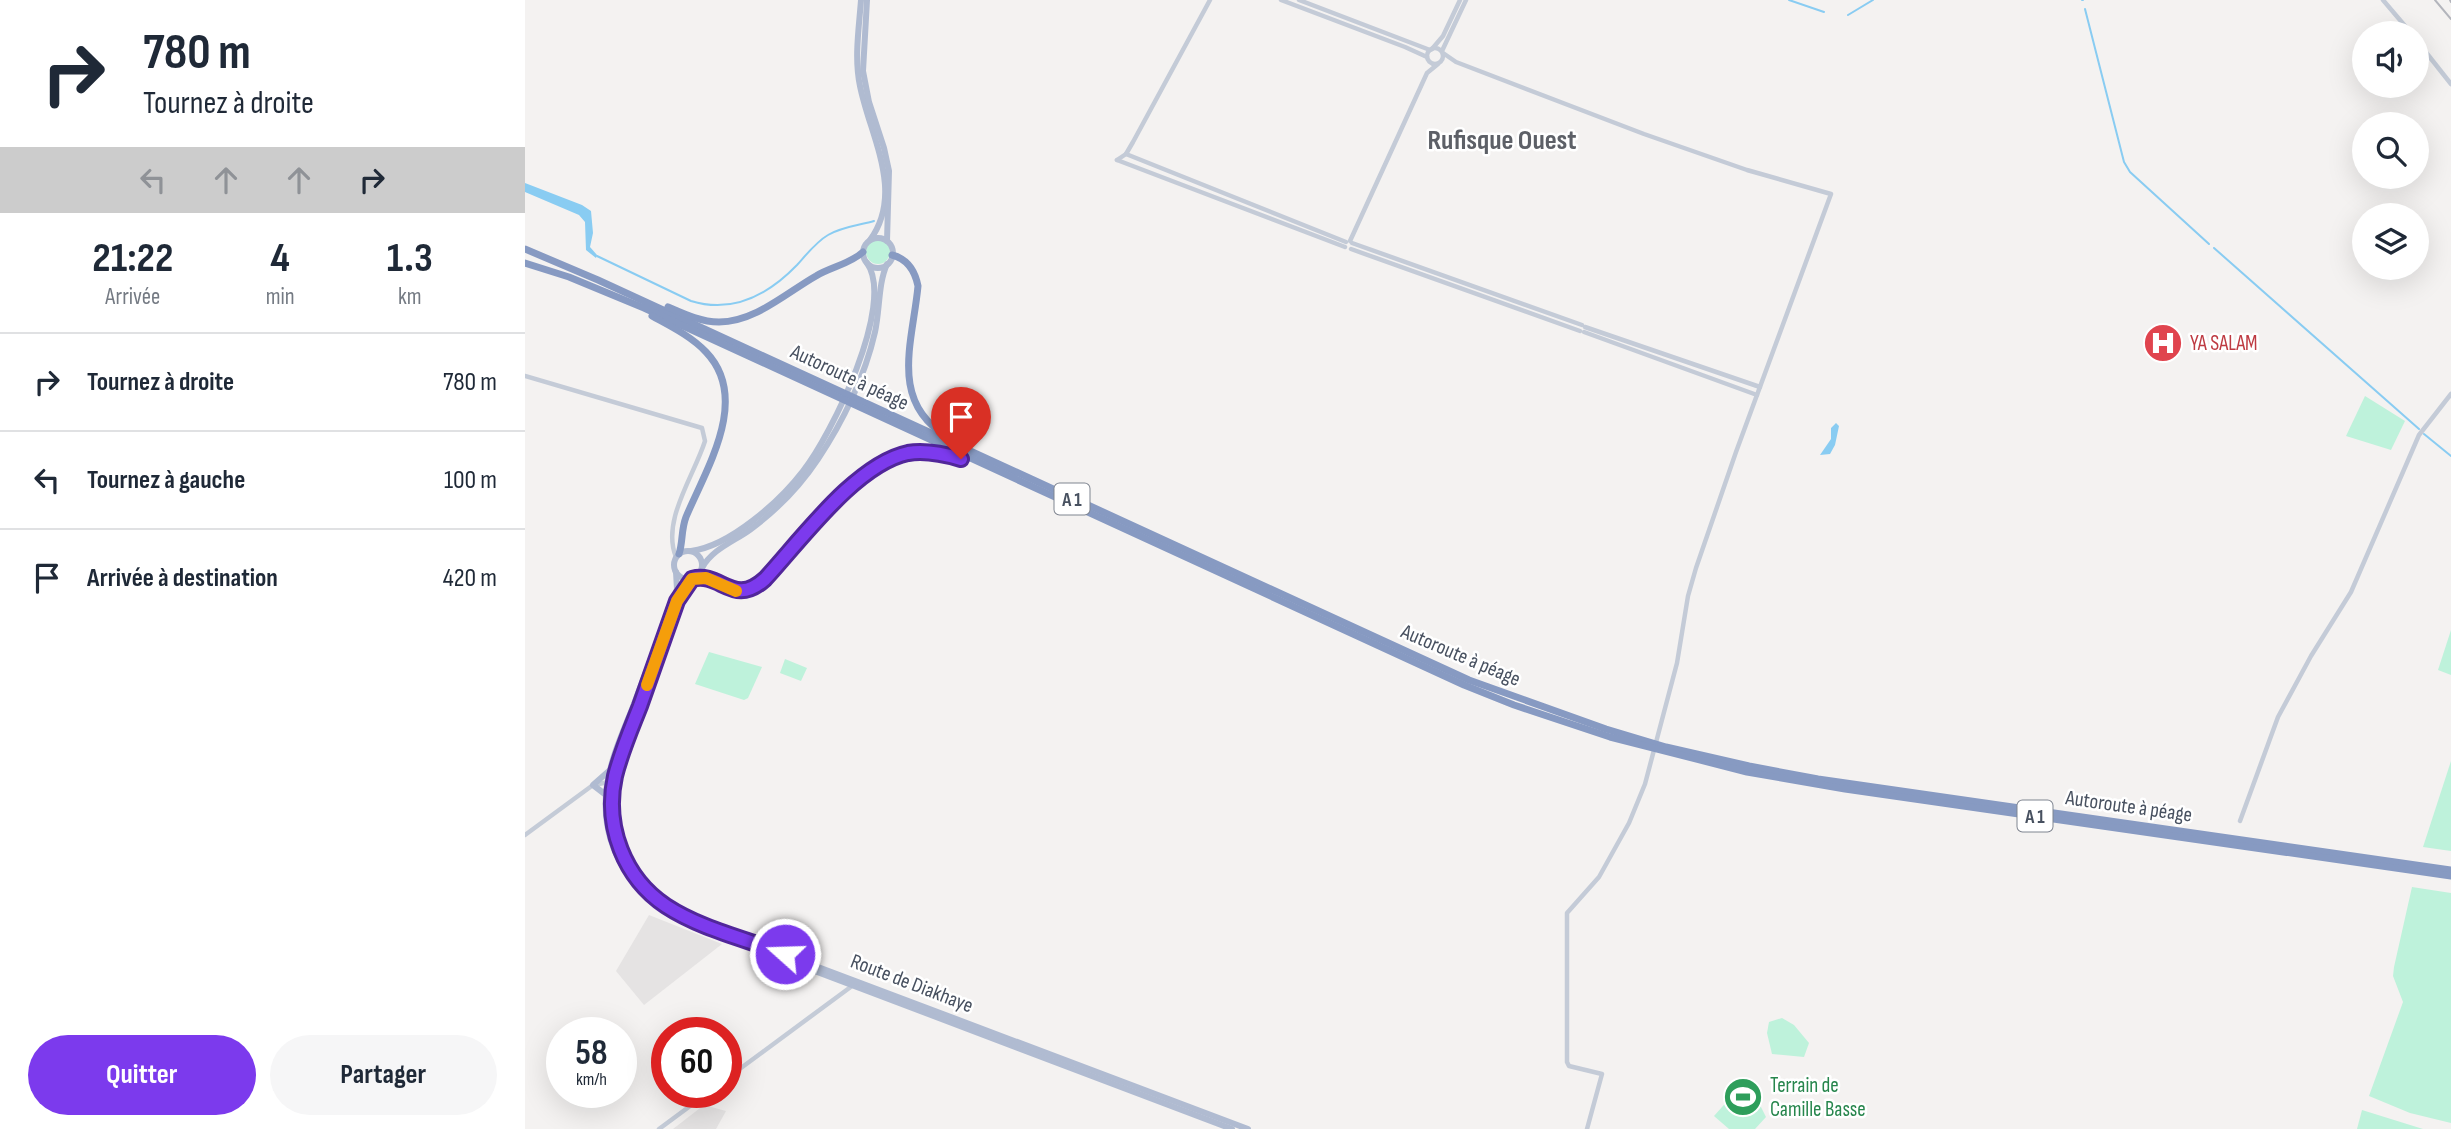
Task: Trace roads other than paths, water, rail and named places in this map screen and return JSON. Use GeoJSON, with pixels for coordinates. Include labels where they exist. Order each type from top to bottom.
{"type":"FeatureCollection","features":[{"type":"Feature","properties":{"kind":"highway","name":"Autoroute à péage"},"geometry":{"type":"LineString","coordinates":[[525,249],[598,280],[1469,680],[1561,715],[1666,747],[1818,779],[2451,870]]}},
{"type":"Feature","properties":{"kind":"highway"},"geometry":{"type":"LineString","coordinates":[[598,280],[696,318],[718,322],[732,321],[760,311],[818,275],[856,258],[863,251]]}},
{"type":"Feature","properties":{"kind":"highway"},"geometry":{"type":"LineString","coordinates":[[893,255],[911,267],[916,274],[918,286],[908,359],[908,378],[917,406],[924,418],[939,432],[982,457]]}},
{"type":"Feature","properties":{"kind":"highway","name":"A 1"},"geometry":{"type":"LineString","coordinates":[[525,263],[569,277],[644,308],[1464,685],[1514,705],[1623,741],[1709,764],[1817,785],[2451,876]]}},
{"type":"Feature","properties":{"kind":"highway"},"geometry":{"type":"LineString","coordinates":[[601,290],[699,345],[712,359],[723,382],[726,405],[724,419],[706,472],[683,525],[677,556]]}},
{"type":"Feature","properties":{"kind":"highway"},"geometry":{"type":"LineString","coordinates":[[693,578],[706,578],[733,590],[744,591],[755,587],[851,485],[877,465],[895,457],[908,453],[930,452],[990,469]]}},
{"type":"Feature","properties":{"kind":"main road"},"geometry":{"type":"LineString","coordinates":[[854,384],[871,320],[874,280],[863,251],[883,216],[884,180],[880,153],[860,84],[857,44],[862,0]]}},
{"type":"Feature","properties":{"kind":"main road"},"geometry":{"type":"LineString","coordinates":[[867,0],[863,71],[889,171],[887,241]]}},
{"type":"Feature","properties":{"kind":"main road"},"geometry":{"type":"LineString","coordinates":[[842,410],[815,454],[788,489],[753,519],[715,545],[677,556],[674,565],[681,577],[693,578],[709,556],[751,529],[793,492],[820,457],[842,410],[854,384],[874,337],[883,277],[893,255],[887,241],[877,238],[870,240]]}},
{"type":"Feature","properties":{"kind":"main road"},"geometry":{"type":"LineString","coordinates":[[867,263],[879,267],[887,264]]}},
{"type":"Feature","properties":{"kind":"main road"},"geometry":{"type":"LineString","coordinates":[[691,551],[700,557],[702,568]]}},
{"type":"Feature","properties":{"kind":"main road","name":"Route de Diakhaye"},"geometry":{"type":"LineString","coordinates":[[676,572],[678,582],[675,592],[610,770],[613,821],[622,855],[638,880],[657,899],[696,921],[1232,1129]]}},
{"type":"Feature","properties":{"kind":"main road","name":"Route de Diakhaye"},"geometry":{"type":"LineString","coordinates":[[693,578],[677,601],[606,795],[609,830],[615,852],[635,885],[659,907],[696,926],[841,977]]}},
{"type":"Feature","properties":{"kind":"main road"},"geometry":{"type":"LineString","coordinates":[[606,795],[593,785],[610,770]]}},
{"type":"Feature","properties":{"kind":"main road","name":"Route de Diakhaye"},"geometry":{"type":"LineString","coordinates":[[855,983],[1248,1129]]}},
{"type":"Feature","properties":{"kind":"street"},"geometry":{"type":"LineString","coordinates":[[1210,0],[1125,154],[1118,160],[1349,245],[1511,300],[1632,351],[1757,394]]}},
{"type":"Feature","properties":{"kind":"street"},"geometry":{"type":"LineString","coordinates":[[1281,0],[1405,47],[1431,63],[1456,62]]}},
{"type":"Feature","properties":{"kind":"street"},"geometry":{"type":"LineString","coordinates":[[1299,0],[1442,52],[1456,62],[1644,134],[1747,170],[1831,194],[1696,568],[1688,596],[1677,663],[1638,802],[1599,877],[1567,913],[1567,1062],[1569,1066],[1602,1074],[1587,1129]]}},
{"type":"Feature","properties":{"kind":"street"},"geometry":{"type":"LineString","coordinates":[[1349,245],[1427,73],[1427,59],[1431,49],[1443,36],[1460,0]]}},
{"type":"Feature","properties":{"kind":"street"},"geometry":{"type":"LineString","coordinates":[[1427,73],[1443,59],[1442,52],[1466,0]]}},
{"type":"Feature","properties":{"kind":"street"},"geometry":{"type":"LineString","coordinates":[[2383,0],[2401,21]]}},
{"type":"Feature","properties":{"kind":"street"},"geometry":{"type":"LineString","coordinates":[[2429,56],[2451,84]]}},
{"type":"Feature","properties":{"kind":"street"},"geometry":{"type":"LineString","coordinates":[[1125,154],[1508,307],[1636,344],[1760,387]]}},
{"type":"Feature","properties":{"kind":"street"},"geometry":{"type":"LineString","coordinates":[[1508,307],[1511,300]]}},
{"type":"Feature","properties":{"kind":"street"},"geometry":{"type":"LineString","coordinates":[[1632,351],[1636,344]]}},
{"type":"Feature","properties":{"kind":"street"},"geometry":{"type":"LineString","coordinates":[[1697,373],[1699,366]]}},
{"type":"Feature","properties":{"kind":"street"},"geometry":{"type":"LineString","coordinates":[[1714,379],[1717,372]]}},
{"type":"Feature","properties":{"kind":"street"},"geometry":{"type":"LineString","coordinates":[[525,376],[702,428],[705,441],[672,523],[672,548],[677,556]]}},
{"type":"Feature","properties":{"kind":"street"},"geometry":{"type":"LineString","coordinates":[[2240,821],[2278,718],[2311,656],[2351,592],[2419,435],[2451,394]]}},
{"type":"Feature","properties":{"kind":"street"},"geometry":{"type":"LineString","coordinates":[[525,835],[593,785],[611,783]]}},
{"type":"Feature","properties":{"kind":"street"},"geometry":{"type":"LineString","coordinates":[[837,995],[841,977]]}},
{"type":"Feature","properties":{"kind":"street"},"geometry":{"type":"LineString","coordinates":[[742,1067],[855,983]]}},
{"type":"Feature","properties":{"kind":"street"},"geometry":{"type":"LineString","coordinates":[[659,1129],[687,1108]]}},
{"type":"Feature","properties":{"kind":"water"},"geometry":{"type":"Polygon","coordinates":[[[525,183],[591,211],[593,233],[590,247],[597,255],[596,258],[586,250],[585,222],[579,215],[525,192],[525,183]]]}},
{"type":"Feature","properties":{"kind":"water"},"geometry":{"type":"Polygon","coordinates":[[[1836,423],[1839,426],[1835,445],[1830,454],[1820,455],[1831,439],[1831,428],[1836,423]]]}},
{"type":"Feature","properties":{"kind":"waterway"},"geometry":{"type":"LineString","coordinates":[[1789,0],[1824,12]]}},
{"type":"Feature","properties":{"kind":"waterway"},"geometry":{"type":"LineString","coordinates":[[1848,15],[1873,0]]}},
{"type":"Feature","properties":{"kind":"waterway"},"geometry":{"type":"LineString","coordinates":[[2085,9],[2124,162],[2130,172],[2209,244]]}},
{"type":"Feature","properties":{"kind":"waterway"},"geometry":{"type":"LineString","coordinates":[[597,256],[691,301],[721,305],[749,299],[762,293],[786,276],[815,245],[833,232],[874,221]]}},
{"type":"Feature","properties":{"kind":"waterway"},"geometry":{"type":"LineString","coordinates":[[2214,248],[2419,429]]}},
{"type":"Feature","properties":{"kind":"waterway"},"geometry":{"type":"LineString","coordinates":[[2424,434],[2451,456]]}},
{"type":"Feature","properties":{"kind":"railway"},"geometry":{"type":"LineString","coordinates":[[2435,0],[2451,19]]}},
{"type":"Feature","properties":{"kind":"place","name":"YA SALAM"},"geometry":{"type":"Point","coordinates":[2163,343]}},
{"type":"Feature","properties":{"kind":"place","name":"Terrain de Camille Basse"},"geometry":{"type":"Point","coordinates":[1743,1097]}},
{"type":"Feature","properties":{"kind":"district","name":"Rufisque Ouest"},"geometry":{"type":"Point","coordinates":[1502,139]}}]}
